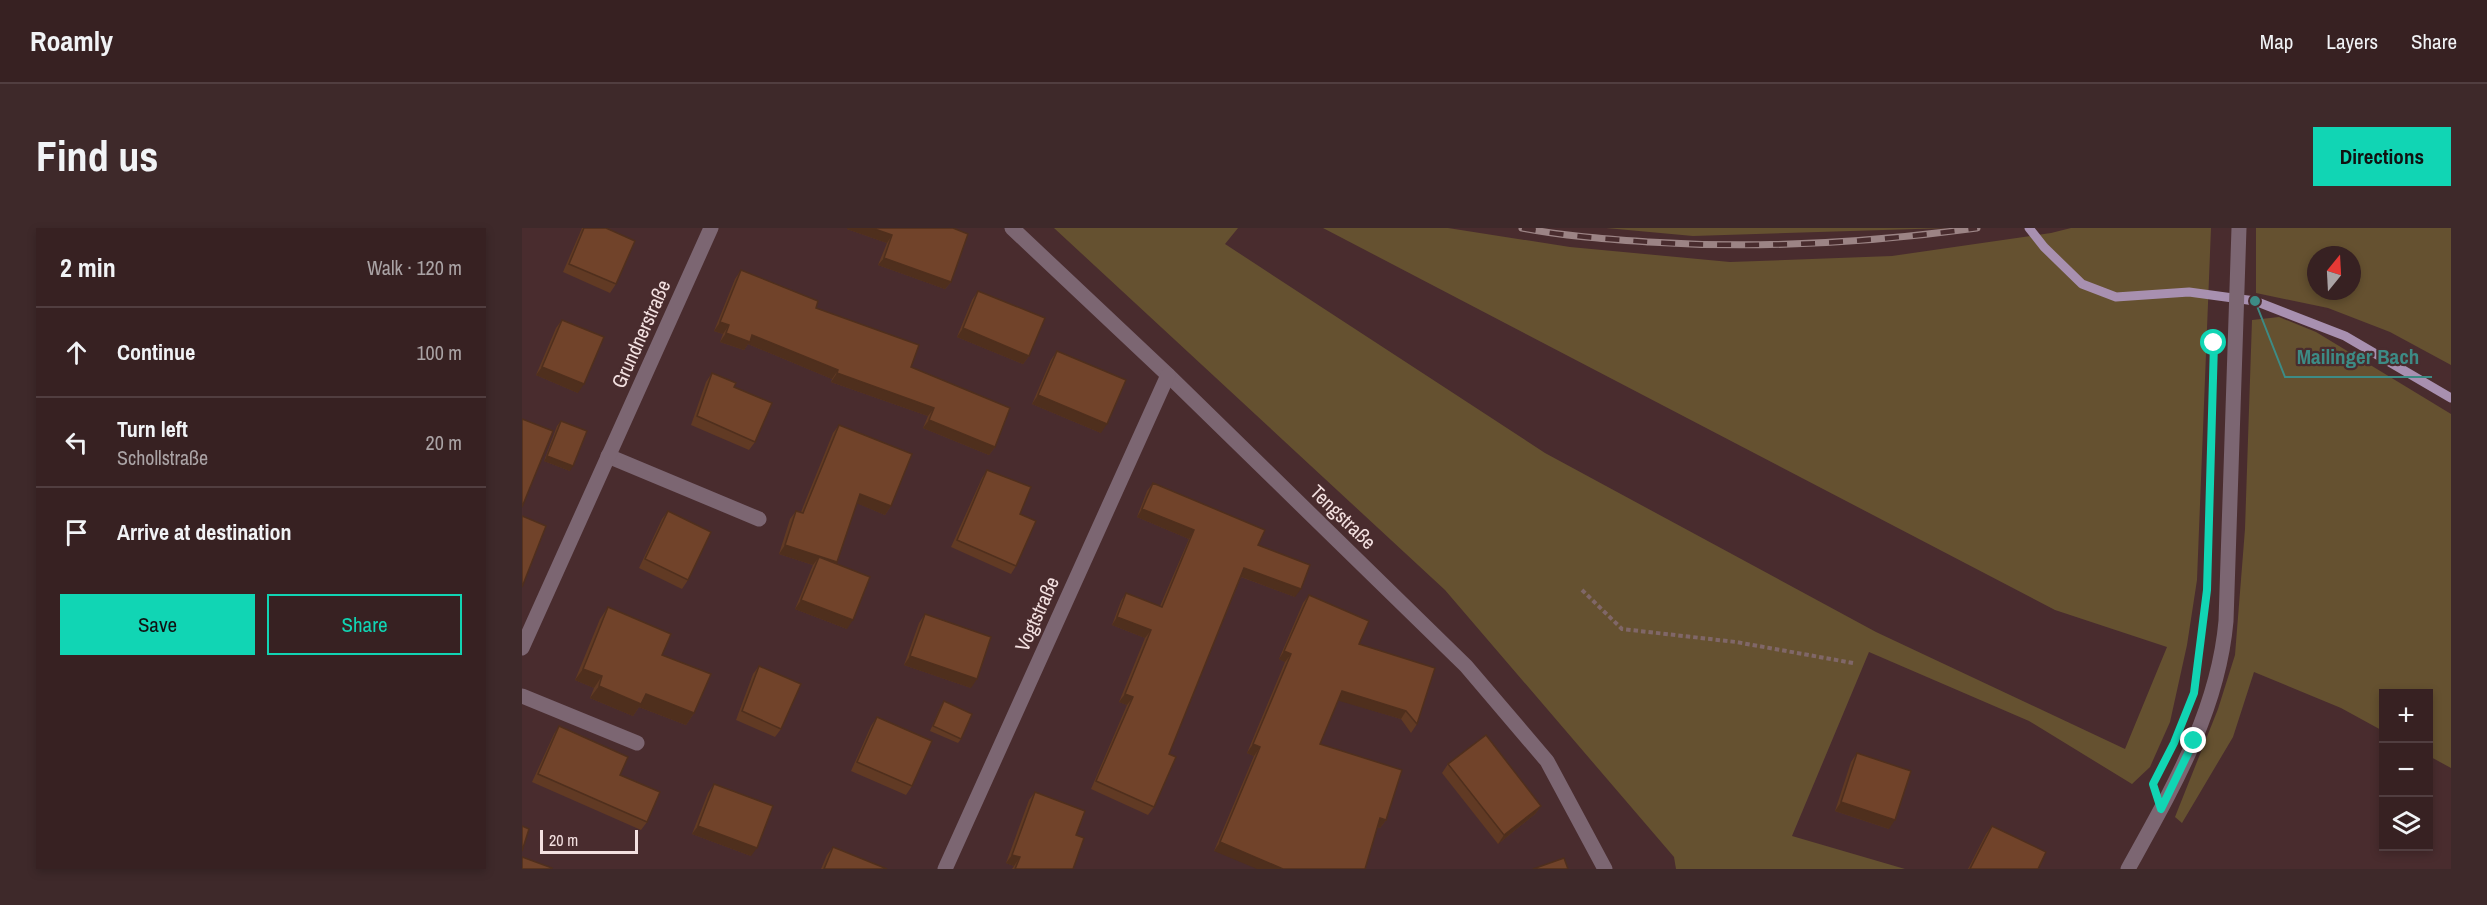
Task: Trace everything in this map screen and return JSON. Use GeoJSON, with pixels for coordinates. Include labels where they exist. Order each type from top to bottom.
{"type":"FeatureCollection","features":[{"type":"Feature","properties":{"kind":"street","name":"Grundnerstraße"},"geometry":{"type":"LineString","coordinates":[[522,648],[711,228]]}},
{"type":"Feature","properties":{"kind":"street","name":"Tengstraße"},"geometry":{"type":"LineString","coordinates":[[1012,228],[1168,375],[1466,666],[1548,761],[1605,869]]}},
{"type":"Feature","properties":{"kind":"street"},"geometry":{"type":"LineString","coordinates":[[2128,869],[2182,768],[2220,670],[2226,621],[2239,228]]}},
{"type":"Feature","properties":{"kind":"street","name":"Vogtstraße"},"geometry":{"type":"LineString","coordinates":[[945,869],[1168,375]]}},
{"type":"Feature","properties":{"kind":"street"},"geometry":{"type":"LineString","coordinates":[[608,456],[759,519]]}},
{"type":"Feature","properties":{"kind":"street"},"geometry":{"type":"LineString","coordinates":[[522,696],[637,743]]}},
{"type":"Feature","properties":{"kind":"path"},"geometry":{"type":"LineString","coordinates":[[1582,590],[1622,629],[1736,642],[1853,663]]}},
{"type":"Feature","properties":{"kind":"shaded area"},"geometry":{"type":"Polygon","coordinates":[[[1054,228],[1238,228],[1225,244],[1545,453],[1876,632],[2125,749],[2167,647],[2055,610],[1323,228],[1448,228],[1570,247],[1730,262],[1892,256],[2051,233],[2071,228],[2211,228],[2197,580],[2187,645],[2170,722],[2150,767],[2132,784],[2029,721],[1869,652],[1792,836],[1905,869],[1676,869],[1674,857],[1445,590],[1054,228]]]}},
{"type":"Feature","properties":{"kind":"shaded area"},"geometry":{"type":"Polygon","coordinates":[[[1606,228],[1949,228],[1693,236],[1606,228]]]}},
{"type":"Feature","properties":{"kind":"shaded area"},"geometry":{"type":"Polygon","coordinates":[[[2256,228],[2451,228],[2451,365],[2390,332],[2328,308],[2256,293],[2256,228]]]}},
{"type":"Feature","properties":{"kind":"shaded area"},"geometry":{"type":"Polygon","coordinates":[[[2279,317],[2316,332],[2451,414],[2451,768],[2433,758],[2433,689],[2379,689],[2379,729],[2341,708],[2254,672],[2233,737],[2182,823],[2175,817],[2218,709],[2235,655],[2245,529],[2252,320],[2279,317]]]}},
{"type":"Feature","properties":{"kind":"building"},"geometry":{"type":"Polygon","coordinates":[[[584,228],[606,228],[635,241],[616,284],[569,264],[584,228]]]}},
{"type":"Feature","properties":{"kind":"building"},"geometry":{"type":"Polygon","coordinates":[[[872,228],[953,228],[968,234],[951,282],[884,258],[892,235],[872,228]]]}},
{"type":"Feature","properties":{"kind":"building"},"geometry":{"type":"Polygon","coordinates":[[[741,270],[818,301],[816,308],[919,345],[911,367],[1010,408],[995,447],[929,420],[934,408],[837,373],[838,370],[752,335],[750,342],[726,333],[729,325],[720,322],[741,270]]]}},
{"type":"Feature","properties":{"kind":"building"},"geometry":{"type":"Polygon","coordinates":[[[978,291],[1045,318],[1029,356],[963,328],[978,291]]]}},
{"type":"Feature","properties":{"kind":"building"},"geometry":{"type":"Polygon","coordinates":[[[562,320],[604,337],[584,384],[542,367],[562,320]]]}},
{"type":"Feature","properties":{"kind":"building"},"geometry":{"type":"Polygon","coordinates":[[[1057,351],[1126,380],[1107,424],[1038,395],[1057,351]]]}},
{"type":"Feature","properties":{"kind":"building"},"geometry":{"type":"Polygon","coordinates":[[[712,373],[736,383],[734,387],[772,403],[755,442],[697,416],[712,373]]]}},
{"type":"Feature","properties":{"kind":"building"},"geometry":{"type":"Polygon","coordinates":[[[522,419],[553,431],[522,507],[522,419]]]}},
{"type":"Feature","properties":{"kind":"building"},"geometry":{"type":"Polygon","coordinates":[[[561,421],[587,431],[573,466],[547,456],[561,421]]]}},
{"type":"Feature","properties":{"kind":"building"},"geometry":{"type":"Polygon","coordinates":[[[839,425],[912,454],[891,506],[860,494],[837,562],[785,545],[796,511],[803,513],[839,425]]]}},
{"type":"Feature","properties":{"kind":"building"},"geometry":{"type":"Polygon","coordinates":[[[987,470],[1031,487],[1020,514],[1036,521],[1016,566],[957,540],[987,470]]]}},
{"type":"Feature","properties":{"kind":"building"},"geometry":{"type":"Polygon","coordinates":[[[1153,483],[1265,530],[1258,545],[1310,565],[1301,589],[1244,568],[1169,754],[1176,757],[1154,807],[1096,781],[1133,697],[1125,694],[1151,630],[1117,617],[1126,593],[1162,607],[1194,530],[1142,509],[1153,483]]]}},
{"type":"Feature","properties":{"kind":"building"},"geometry":{"type":"Polygon","coordinates":[[[668,511],[711,532],[688,580],[645,559],[668,511]]]}},
{"type":"Feature","properties":{"kind":"building"},"geometry":{"type":"Polygon","coordinates":[[[522,516],[546,526],[522,587],[522,516]]]}},
{"type":"Feature","properties":{"kind":"building"},"geometry":{"type":"Polygon","coordinates":[[[819,557],[870,577],[853,620],[801,600],[819,557]]]}},
{"type":"Feature","properties":{"kind":"building"},"geometry":{"type":"Polygon","coordinates":[[[1309,595],[1369,621],[1359,644],[1435,668],[1417,724],[1406,711],[1342,691],[1320,744],[1402,770],[1386,820],[1380,818],[1365,869],[1283,869],[1220,842],[1260,747],[1253,744],[1291,654],[1284,651],[1309,595]]]}},
{"type":"Feature","properties":{"kind":"building"},"geometry":{"type":"Polygon","coordinates":[[[608,607],[671,634],[662,655],[711,674],[694,713],[646,694],[641,704],[599,686],[602,676],[583,669],[608,607]]]}},
{"type":"Feature","properties":{"kind":"building"},"geometry":{"type":"Polygon","coordinates":[[[925,614],[991,637],[977,679],[910,656],[925,614]]]}},
{"type":"Feature","properties":{"kind":"building"},"geometry":{"type":"Polygon","coordinates":[[[759,666],[801,684],[781,729],[742,711],[759,666]]]}},
{"type":"Feature","properties":{"kind":"building"},"geometry":{"type":"Polygon","coordinates":[[[944,701],[972,714],[961,739],[933,726],[944,701]]]}},
{"type":"Feature","properties":{"kind":"building"},"geometry":{"type":"Polygon","coordinates":[[[877,717],[932,741],[912,786],[857,762],[877,717]]]}},
{"type":"Feature","properties":{"kind":"building"},"geometry":{"type":"Polygon","coordinates":[[[559,726],[628,757],[620,775],[660,792],[647,822],[538,774],[559,726]]]}},
{"type":"Feature","properties":{"kind":"building"},"geometry":{"type":"Polygon","coordinates":[[[1486,735],[1541,806],[1504,835],[1448,764],[1486,735]]]}},
{"type":"Feature","properties":{"kind":"building"},"geometry":{"type":"Polygon","coordinates":[[[1857,753],[1911,771],[1895,820],[1841,802],[1857,753]]]}},
{"type":"Feature","properties":{"kind":"building"},"geometry":{"type":"Polygon","coordinates":[[[714,784],[773,806],[757,848],[698,826],[714,784]]]}},
{"type":"Feature","properties":{"kind":"building"},"geometry":{"type":"Polygon","coordinates":[[[1035,792],[1085,811],[1076,835],[1084,838],[1073,869],[1015,869],[1020,857],[1012,855],[1035,792]]]}},
{"type":"Feature","properties":{"kind":"building"},"geometry":{"type":"Polygon","coordinates":[[[522,826],[529,829],[522,851],[522,826]]]}},
{"type":"Feature","properties":{"kind":"building"},"geometry":{"type":"Polygon","coordinates":[[[1992,826],[2046,852],[2038,869],[1970,869],[1992,826]]]}},
{"type":"Feature","properties":{"kind":"building"},"geometry":{"type":"Polygon","coordinates":[[[833,847],[887,869],[824,869],[833,847]]]}},
{"type":"Feature","properties":{"kind":"building"},"geometry":{"type":"Polygon","coordinates":[[[522,857],[552,868],[522,869],[522,857]]]}},
{"type":"Feature","properties":{"kind":"building"},"geometry":{"type":"Polygon","coordinates":[[[1564,858],[1568,869],[1533,869],[1564,858]]]}},
{"type":"Feature","properties":{"kind":"waterway"},"geometry":{"type":"LineString","coordinates":[[2029,228],[2044,247],[2082,284],[2116,297],[2189,292],[2255,301],[2345,336],[2451,398]]}},
{"type":"Feature","properties":{"kind":"railway"},"geometry":{"type":"LineString","coordinates":[[1522,228],[1617,240],[1731,245],[1854,241],[1977,228]]}},
{"type":"Feature","properties":{"kind":"place","name":"Mailinger Bach"},"geometry":{"type":"Point","coordinates":[2255,301]}},
{"type":"Feature","properties":{"kind":"route"},"geometry":{"type":"LineString","coordinates":[[2194,741],[2161,809],[2153,784],[2174,743],[2194,693],[2207,590],[2214,343]]}}]}
